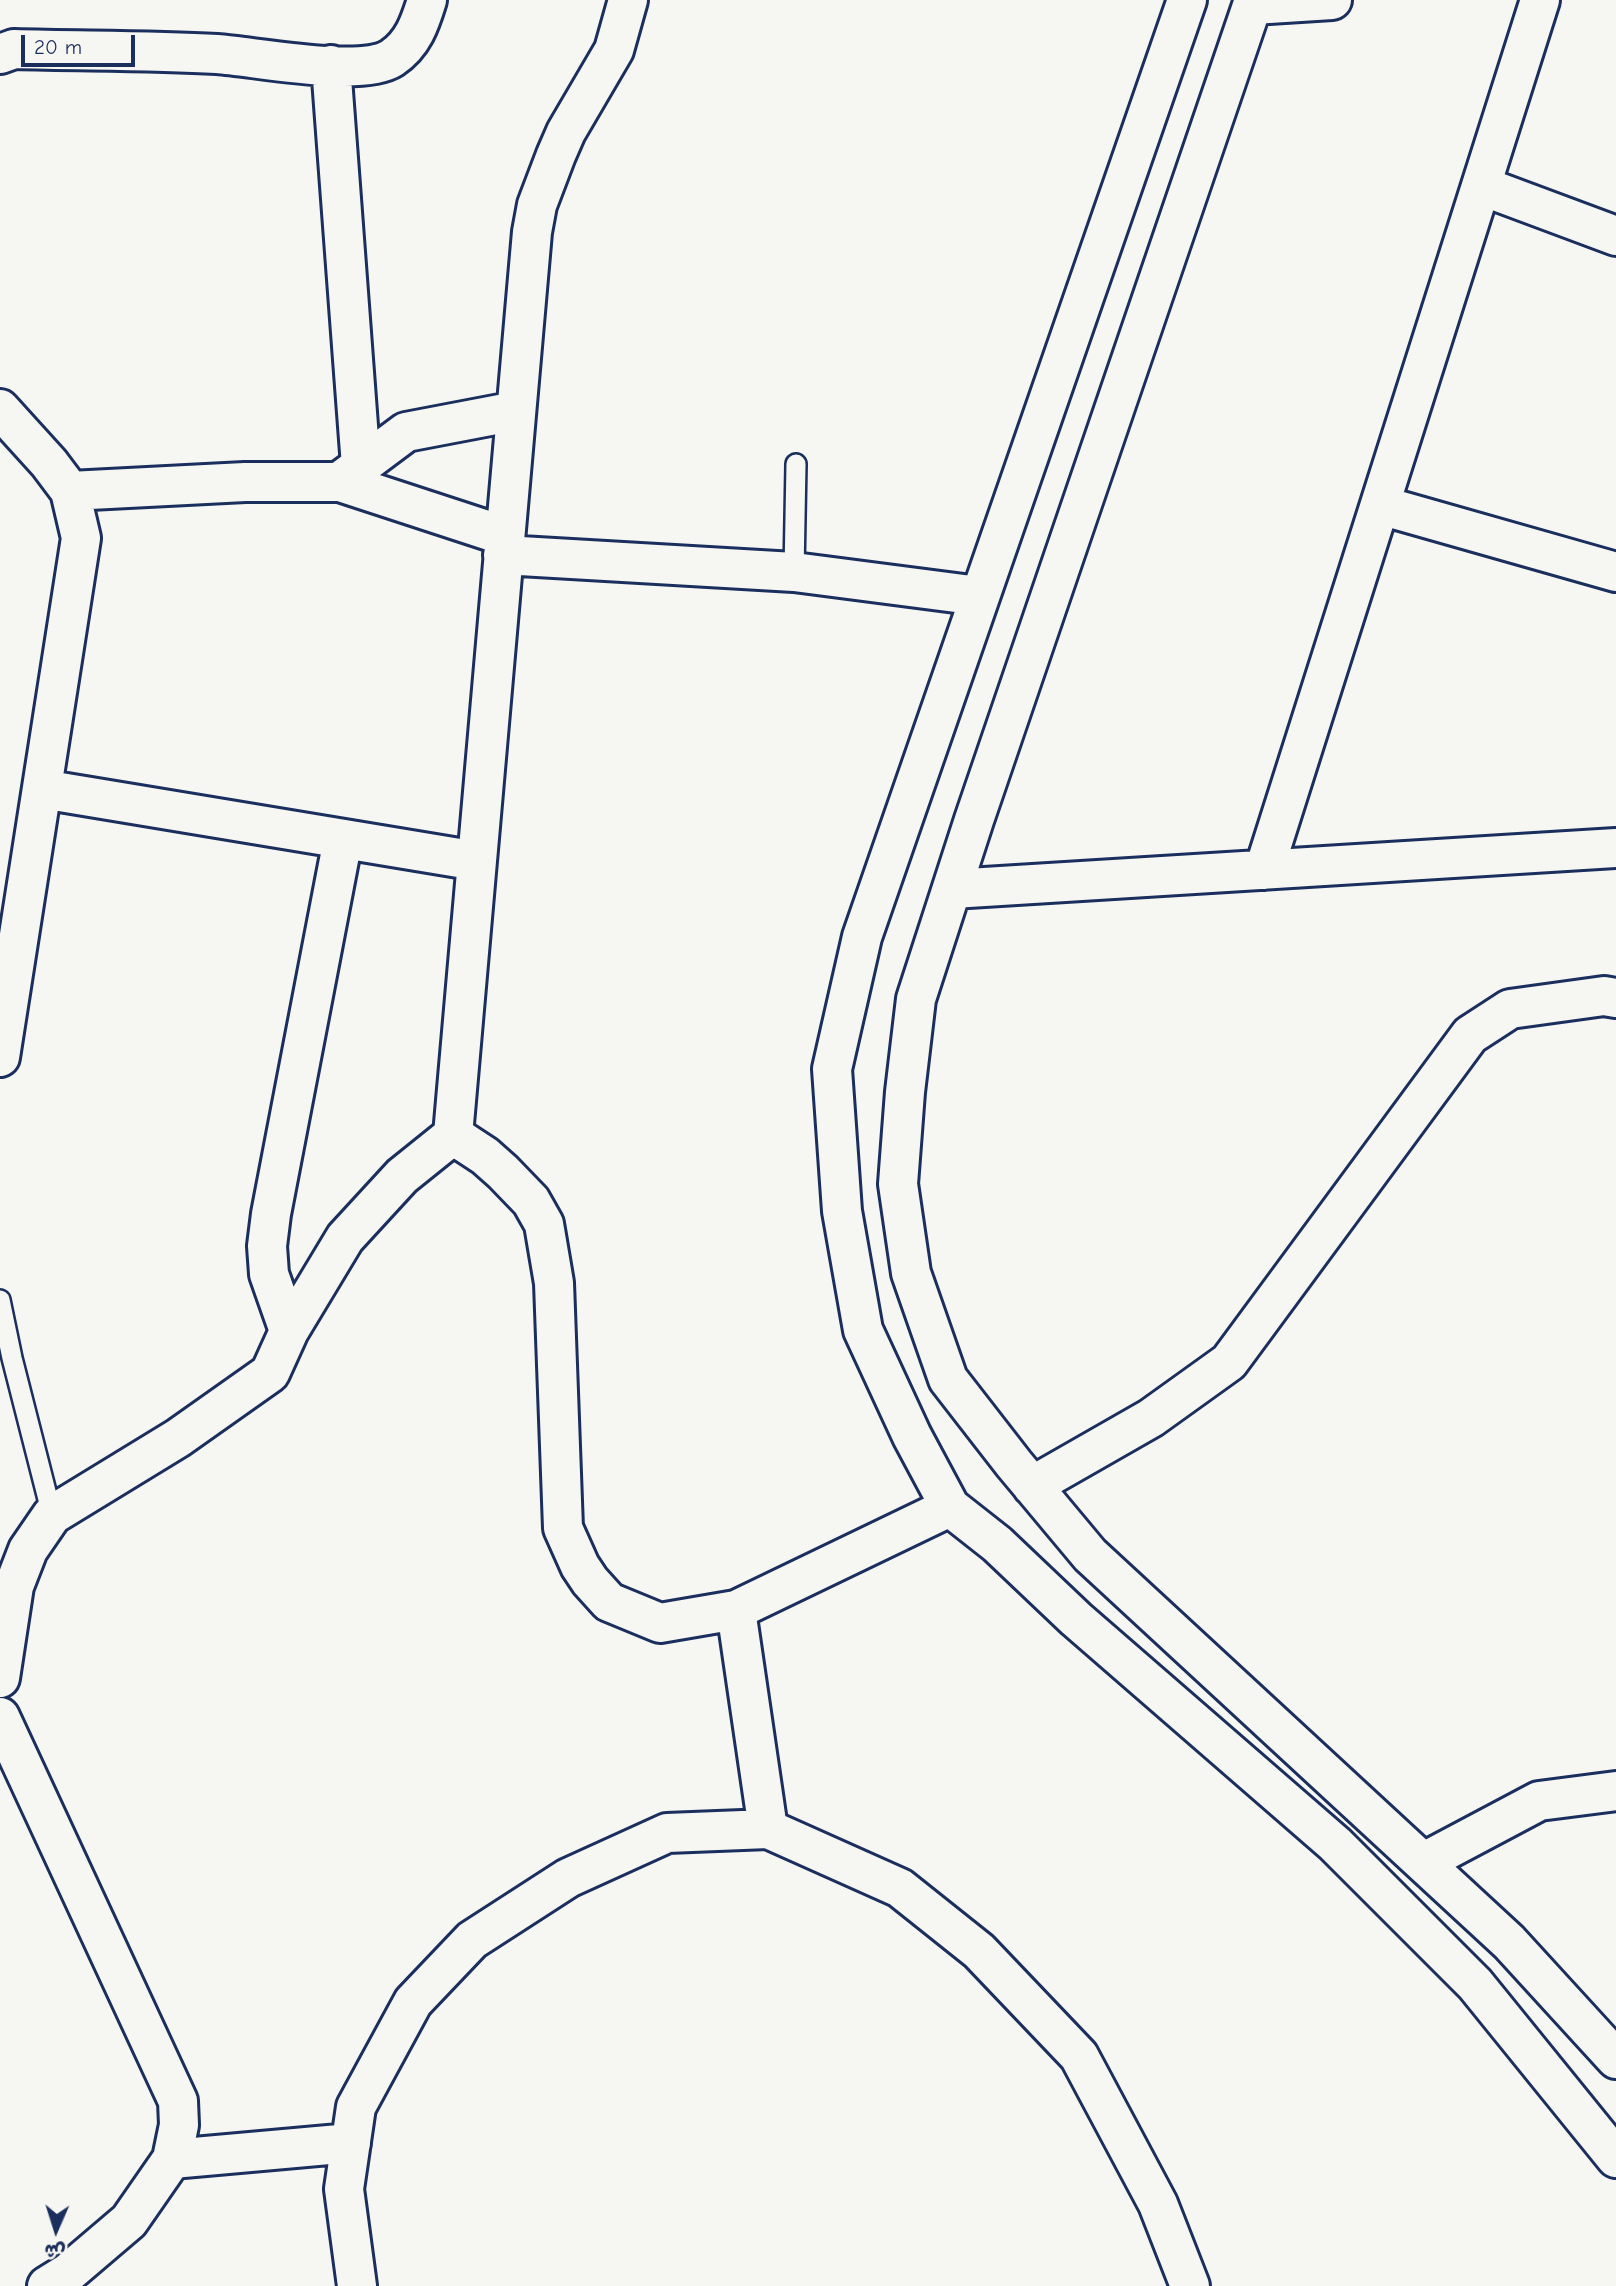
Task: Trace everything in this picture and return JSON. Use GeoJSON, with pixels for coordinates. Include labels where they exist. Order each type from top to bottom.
{"type":"FeatureCollection","features":[{"type":"Feature","properties":{"kind":"street"},"geometry":{"type":"LineString","coordinates":[[0,54],[14,49],[216,54],[364,66],[391,58],[415,35],[427,0]]}},
{"type":"Feature","properties":{"kind":"street"},"geometry":{"type":"LineString","coordinates":[[0,1678],[14,1586],[14,1551],[52,1515],[178,1438],[271,1373],[289,1331],[345,1238],[402,1176],[453,1135],[532,232],[537,205],[566,132],[614,50],[628,0]]}},
{"type":"Feature","properties":{"kind":"street"},"geometry":{"type":"LineString","coordinates":[[1187,0],[862,937],[832,1069],[842,1211],[863,1330],[912,1436],[950,1507],[997,1544],[1076,1619],[1335,1844],[1475,1984],[1616,2158]]}},
{"type":"Feature","properties":{"kind":"street"},"geometry":{"type":"LineString","coordinates":[[1332,0],[1254,2],[916,999],[898,1184],[911,1273],[948,1379],[1032,1486],[1090,1555],[1509,1942],[1616,2059]]}},
{"type":"Feature","properties":{"kind":"street"},"geometry":{"type":"LineString","coordinates":[[1264,870],[1541,0]]}},
{"type":"Feature","properties":{"kind":"street"},"geometry":{"type":"LineString","coordinates":[[331,65],[350,474]]}},
{"type":"Feature","properties":{"kind":"street"},"geometry":{"type":"LineString","coordinates":[[1482,186],[1616,236]]}},
{"type":"Feature","properties":{"kind":"street"},"geometry":{"type":"LineString","coordinates":[[0,409],[50,463],[70,492],[81,538],[0,1057]]}},
{"type":"Feature","properties":{"kind":"street"},"geometry":{"type":"LineString","coordinates":[[350,474],[406,432],[516,411]]}},
{"type":"Feature","properties":{"kind":"street"},"geometry":{"type":"LineString","coordinates":[[70,492],[350,474],[504,546],[794,572],[979,596]]}},
{"type":"Feature","properties":{"kind":"street"},"geometry":{"type":"LineString","coordinates":[[1380,505],[1616,572]]}},
{"type":"Feature","properties":{"kind":"street"},"geometry":{"type":"LineString","coordinates":[[42,789],[477,861]]}},
{"type":"Feature","properties":{"kind":"street"},"geometry":{"type":"LineString","coordinates":[[289,1331],[269,1274],[267,1246],[343,839]]}},
{"type":"Feature","properties":{"kind":"street"},"geometry":{"type":"LineString","coordinates":[[952,890],[1616,848]]}},
{"type":"Feature","properties":{"kind":"street"},"geometry":{"type":"LineString","coordinates":[[1032,1486],[1151,1418],[1229,1362],[1470,1035],[1510,1009],[1604,996],[1616,998]]}},
{"type":"Feature","properties":{"kind":"street"},"geometry":{"type":"LineString","coordinates":[[453,1135],[485,1156],[503,1172],[530,1201],[544,1224],[554,1283],[563,1520],[571,1548],[580,1566],[608,1602],[660,1623],[736,1610],[950,1507]]}},
{"type":"Feature","properties":{"kind":"street"},"geometry":{"type":"LineString","coordinates":[[736,1610],[768,1829]]}},
{"type":"Feature","properties":{"kind":"street"},"geometry":{"type":"LineString","coordinates":[[0,1717],[178,2101],[179,2125],[172,2159],[129,2221],[68,2273],[47,2286]]}},
{"type":"Feature","properties":{"kind":"street"},"geometry":{"type":"LineString","coordinates":[[1424,1862],[1539,1801],[1616,1791]]}},
{"type":"Feature","properties":{"kind":"street"},"geometry":{"type":"LineString","coordinates":[[357,2286],[344,2189],[356,2107],[412,2002],[472,1940],[568,1878],[667,1833],[768,1829],[900,1888],[979,1951],[1079,2056],[1158,2204],[1190,2286]]}},
{"type":"Feature","properties":{"kind":"street"},"geometry":{"type":"LineString","coordinates":[[172,2159],[351,2143]]}},
{"type":"Feature","properties":{"kind":"lane"},"geometry":{"type":"LineString","coordinates":[[794,572],[796,464]]}},
{"type":"Feature","properties":{"kind":"lane"},"geometry":{"type":"LineString","coordinates":[[0,1300],[52,1515]]}}]}
